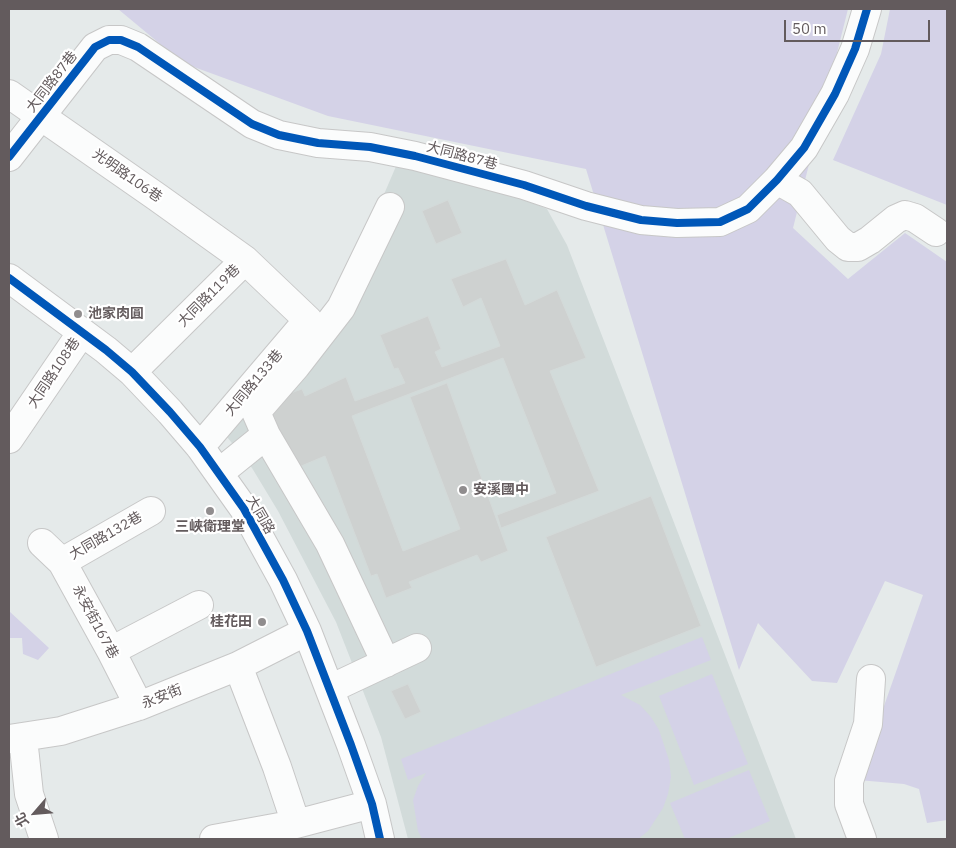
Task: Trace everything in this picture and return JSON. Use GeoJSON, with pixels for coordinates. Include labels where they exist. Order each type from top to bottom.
{"type":"FeatureCollection","features":[{"type":"Feature","properties":{"kind":"street","name":"大同路87巷"},"geometry":{"type":"LineString","coordinates":[[9,157],[95,47],[109,40],[121,40],[138,48],[252,124],[279,135],[318,143],[370,147],[415,156],[524,185],[586,206],[641,220],[677,223],[720,222],[748,209],[777,180],[804,148],[835,94],[855,49],[866,9]]}},
{"type":"Feature","properties":{"kind":"street","name":"光明路106巷"},"geometry":{"type":"LineString","coordinates":[[9,94],[157,196],[245,260]]}},
{"type":"Feature","properties":{"kind":"street"},"geometry":{"type":"LineString","coordinates":[[777,180],[800,193],[838,239],[848,247],[858,247],[896,219],[905,215],[915,218],[936,232]]}},
{"type":"Feature","properties":{"kind":"street"},"geometry":{"type":"LineString","coordinates":[[386,663],[330,544],[266,435],[256,412],[296,366],[341,308],[390,207]]}},
{"type":"Feature","properties":{"kind":"street","name":"大同路119巷"},"geometry":{"type":"LineString","coordinates":[[132,372],[245,260],[308,320]]}},
{"type":"Feature","properties":{"kind":"street","name":"大同路"},"geometry":{"type":"LineString","coordinates":[[9,278],[132,372],[200,447],[244,509],[282,580],[306,631],[372,804],[380,839]]}},
{"type":"Feature","properties":{"kind":"street","name":"大同路133巷"},"geometry":{"type":"LineString","coordinates":[[200,447],[308,320]]}},
{"type":"Feature","properties":{"kind":"street","name":"大同路108巷"},"geometry":{"type":"LineString","coordinates":[[9,438],[82,332]]}},
{"type":"Feature","properties":{"kind":"street"},"geometry":{"type":"LineString","coordinates":[[218,472],[266,435]]}},
{"type":"Feature","properties":{"kind":"street","name":"大同路132巷"},"geometry":{"type":"LineString","coordinates":[[62,562],[151,510]]}},
{"type":"Feature","properties":{"kind":"street","name":"永安街167巷"},"geometry":{"type":"LineString","coordinates":[[42,543],[62,562],[139,706]]}},
{"type":"Feature","properties":{"kind":"street"},"geometry":{"type":"LineString","coordinates":[[111,651],[199,605]]}},
{"type":"Feature","properties":{"kind":"street","name":"永安街"},"geometry":{"type":"LineString","coordinates":[[16,739],[61,732],[139,706],[238,666],[306,631]]}},
{"type":"Feature","properties":{"kind":"street"},"geometry":{"type":"LineString","coordinates":[[330,690],[417,648]]}},
{"type":"Feature","properties":{"kind":"street"},"geometry":{"type":"LineString","coordinates":[[238,666],[277,767],[296,824]]}},
{"type":"Feature","properties":{"kind":"street"},"geometry":{"type":"LineString","coordinates":[[862,839],[849,804],[849,781],[868,724],[871,679]]}},
{"type":"Feature","properties":{"kind":"street"},"geometry":{"type":"LineString","coordinates":[[16,739],[29,794],[44,839]]}},
{"type":"Feature","properties":{"kind":"street"},"geometry":{"type":"LineString","coordinates":[[214,839],[296,824],[372,804]]}},
{"type":"Feature","properties":{"kind":"shaded area"},"geometry":{"type":"Polygon","coordinates":[[[118,9],[848,9],[793,228],[848,279],[905,233],[947,262],[947,820],[927,823],[919,789],[904,784],[858,780],[923,595],[885,581],[837,683],[812,681],[758,623],[739,670],[586,169],[328,116],[183,63],[118,9]]]}},
{"type":"Feature","properties":{"kind":"shaded area"},"geometry":{"type":"Polygon","coordinates":[[[890,9],[947,9],[947,205],[833,160],[881,54],[890,9]]]}},
{"type":"Feature","properties":{"kind":"shaded area","name":"安溪國中"},"geometry":{"type":"Polygon","coordinates":[[[397,164],[476,179],[547,209],[567,245],[796,839],[408,839],[381,737],[336,622],[278,511],[252,468],[227,437],[336,306],[397,164]]]}},
{"type":"Feature","properties":{"kind":"shaded area"},"geometry":{"type":"Polygon","coordinates":[[[9,611],[49,648],[38,660],[23,654],[22,638],[9,638],[9,611]]]}},
{"type":"Feature","properties":{"kind":"shaded area"},"geometry":{"type":"Polygon","coordinates":[[[702,637],[711,660],[621,695],[640,705],[651,717],[659,730],[669,760],[671,777],[663,808],[648,831],[638,839],[422,839],[418,831],[413,800],[418,786],[426,773],[408,780],[401,759],[702,637]]]}},
{"type":"Feature","properties":{"kind":"shaded area"},"geometry":{"type":"Polygon","coordinates":[[[712,674],[748,764],[694,785],[659,696],[712,674]]]}},
{"type":"Feature","properties":{"kind":"shaded area"},"geometry":{"type":"Polygon","coordinates":[[[749,770],[770,821],[726,839],[685,839],[670,803],[749,770]]]}},
{"type":"Feature","properties":{"kind":"building"},"geometry":{"type":"Polygon","coordinates":[[[448,200],[462,233],[436,244],[422,211],[448,200]]]}},
{"type":"Feature","properties":{"kind":"building"},"geometry":{"type":"Polygon","coordinates":[[[506,259],[525,305],[557,290],[586,358],[550,371],[599,491],[501,528],[497,515],[556,493],[503,358],[352,416],[403,551],[460,529],[410,397],[447,383],[508,551],[481,562],[477,555],[409,582],[412,588],[386,598],[377,574],[371,576],[325,456],[294,469],[268,401],[302,389],[305,396],[346,377],[355,401],[405,383],[398,368],[394,369],[380,335],[428,316],[441,349],[435,352],[442,367],[500,346],[481,298],[463,307],[451,279],[506,259]]]}},
{"type":"Feature","properties":{"kind":"building"},"geometry":{"type":"Polygon","coordinates":[[[651,496],[701,626],[596,667],[546,537],[651,496]]]}},
{"type":"Feature","properties":{"kind":"building"},"geometry":{"type":"Polygon","coordinates":[[[408,684],[421,712],[405,719],[391,691],[408,684]]]}},
{"type":"Feature","properties":{"kind":"cycle path"},"geometry":{"type":"LineString","coordinates":[[9,157],[95,47],[109,40],[121,40],[138,47],[252,124],[279,135],[318,143],[370,147],[415,156],[524,185],[586,206],[641,220],[677,223],[720,222],[748,209],[777,180],[804,148],[835,94],[855,49],[867,9]]}},
{"type":"Feature","properties":{"kind":"cycle path"},"geometry":{"type":"LineString","coordinates":[[9,278],[106,350],[132,372],[200,447],[244,509],[283,580],[307,631],[372,804],[380,839]]}},
{"type":"Feature","properties":{"kind":"place","name":"池家肉圓"},"geometry":{"type":"Point","coordinates":[78,314]}},
{"type":"Feature","properties":{"kind":"place","name":"安溪國中"},"geometry":{"type":"Point","coordinates":[463,490]}},
{"type":"Feature","properties":{"kind":"place","name":"三峽衛理堂"},"geometry":{"type":"Point","coordinates":[210,511]}},
{"type":"Feature","properties":{"kind":"place","name":"桂花田"},"geometry":{"type":"Point","coordinates":[262,622]}}]}
